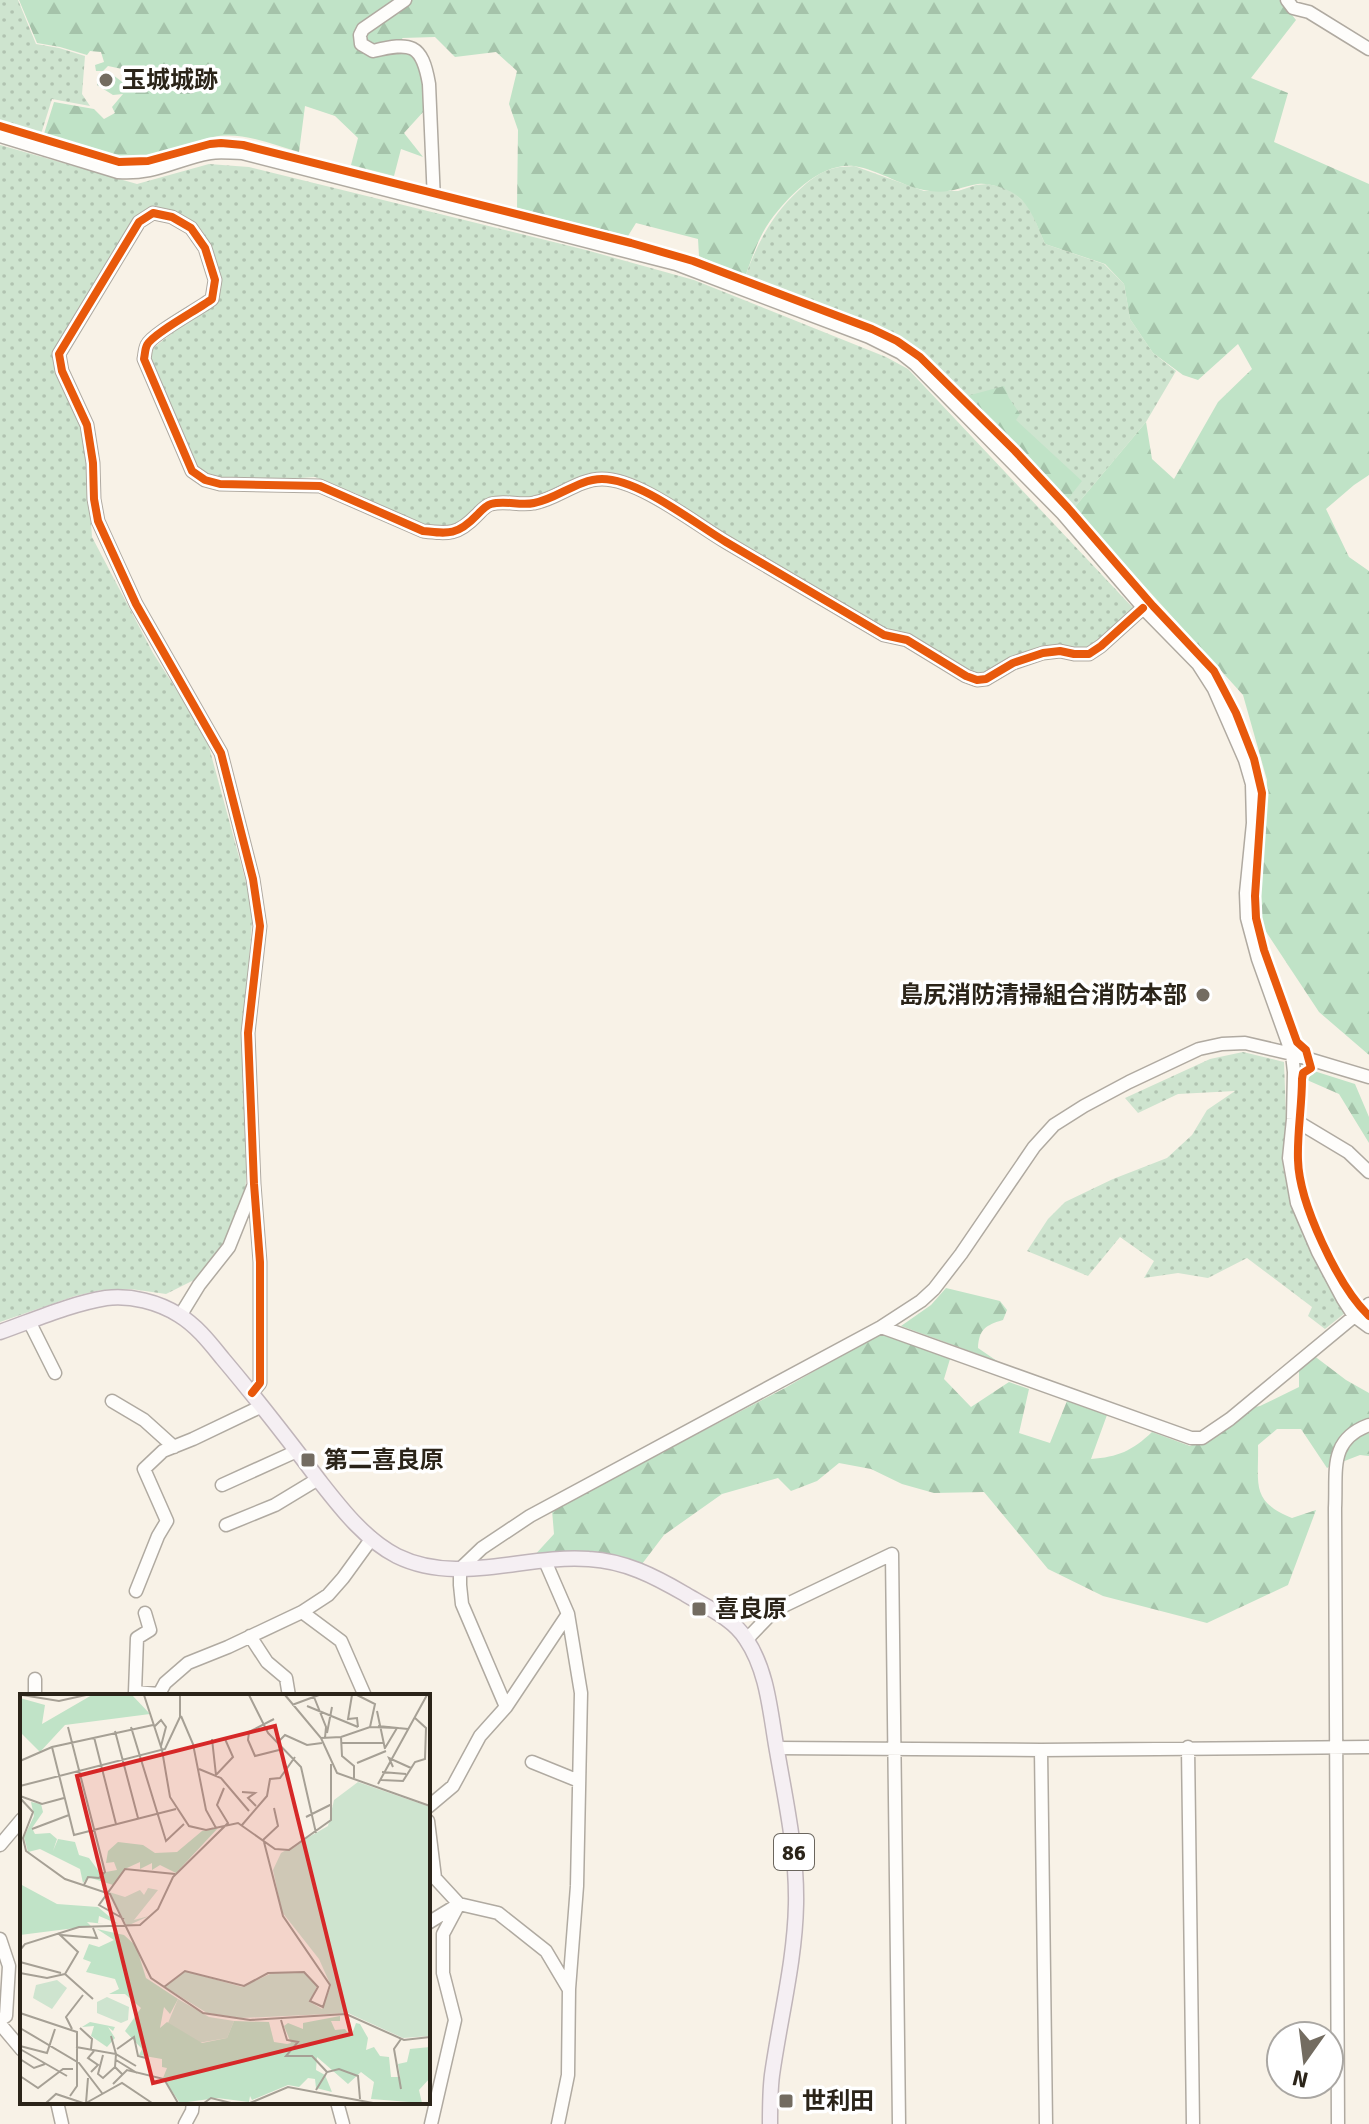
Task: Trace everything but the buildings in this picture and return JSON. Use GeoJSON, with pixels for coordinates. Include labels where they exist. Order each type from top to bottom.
{"type":"FeatureCollection","features":[{"type":"Feature","properties":{"kind":"main road","name":"86"},"geometry":{"type":"LineString","coordinates":[[0,1332],[108,1298],[155,1303],[198,1330],[252,1393],[343,1511],[385,1549],[430,1567],[460,1569],[584,1558],[617,1562],[657,1578],[721,1615],[747,1639],[762,1671],[793,1835],[796,1903],[792,1956],[772,2080],[770,2124]]}},
{"type":"Feature","properties":{"kind":"street"},"geometry":{"type":"LineString","coordinates":[[405,0],[363,29],[361,44],[373,51],[399,45],[412,49],[426,65],[434,201]]}},
{"type":"Feature","properties":{"kind":"street"},"geometry":{"type":"LineString","coordinates":[[1287,0],[1293,8],[1309,12],[1369,49]]}},
{"type":"Feature","properties":{"kind":"street"},"geometry":{"type":"LineString","coordinates":[[0,136],[118,172],[132,173],[155,170],[214,152],[242,153],[676,264],[869,337],[901,353],[932,379],[1063,514],[1143,608],[1207,676],[1245,760],[1252,784],[1253,823],[1246,893],[1247,918],[1258,959],[1292,1054],[1293,1119],[1289,1158],[1297,1203],[1330,1277],[1354,1316],[1369,1327]]}},
{"type":"Feature","properties":{"kind":"street"},"geometry":{"type":"LineString","coordinates":[[252,1393],[260,1383],[260,1262],[248,1033],[260,926],[253,879],[221,753],[136,604],[98,521],[87,425],[62,371],[59,354],[139,222],[153,213],[172,217],[191,228],[205,248],[215,280],[212,299],[156,335],[147,345],[144,359],[192,471],[205,480],[220,484],[320,486],[423,531],[441,533],[457,533],[486,505],[531,504],[603,479],[624,483],[641,490],[884,635],[907,640],[977,680],[986,679],[1013,663],[1043,653],[1089,654],[1143,608]]}},
{"type":"Feature","properties":{"kind":"street"},"geometry":{"type":"LineString","coordinates":[[506,1707],[462,1604],[460,1569],[482,1548],[530,1516],[881,1327],[921,1301],[961,1254],[1034,1147],[1054,1125],[1129,1082],[1199,1049],[1222,1044],[1245,1043],[1369,1077]]}},
{"type":"Feature","properties":{"kind":"street"},"geometry":{"type":"LineString","coordinates":[[1293,1119],[1348,1152],[1369,1172]]}},
{"type":"Feature","properties":{"kind":"street"},"geometry":{"type":"LineString","coordinates":[[180,1316],[199,1285],[229,1247],[254,1184]]}},
{"type":"Feature","properties":{"kind":"street"},"geometry":{"type":"LineString","coordinates":[[881,1327],[1191,1438],[1202,1438],[1230,1419],[1369,1304]]}},
{"type":"Feature","properties":{"kind":"street"},"geometry":{"type":"LineString","coordinates":[[29,1321],[55,1373]]}},
{"type":"Feature","properties":{"kind":"street"},"geometry":{"type":"LineString","coordinates":[[112,1401],[144,1420],[174,1447]]}},
{"type":"Feature","properties":{"kind":"street"},"geometry":{"type":"LineString","coordinates":[[136,1591],[167,1521],[144,1469],[163,1451],[262,1406]]}},
{"type":"Feature","properties":{"kind":"street"},"geometry":{"type":"LineString","coordinates":[[1338,2124],[1337,1451],[1344,1439],[1369,1425]]}},
{"type":"Feature","properties":{"kind":"street"},"geometry":{"type":"LineString","coordinates":[[222,1485],[297,1451]]}},
{"type":"Feature","properties":{"kind":"street"},"geometry":{"type":"LineString","coordinates":[[226,1525],[275,1505],[318,1479]]}},
{"type":"Feature","properties":{"kind":"street"},"geometry":{"type":"LineString","coordinates":[[159,1694],[165,1683],[188,1663],[302,1612],[328,1595],[372,1538]]}},
{"type":"Feature","properties":{"kind":"street"},"geometry":{"type":"LineString","coordinates":[[747,1639],[775,1610],[892,1554],[899,2124]]}},
{"type":"Feature","properties":{"kind":"street"},"geometry":{"type":"LineString","coordinates":[[545,1561],[568,1614],[581,1693],[577,1886],[569,1989],[568,2075],[558,2124]]}},
{"type":"Feature","properties":{"kind":"street"},"geometry":{"type":"LineString","coordinates":[[302,1612],[341,1641],[364,1694]]}},
{"type":"Feature","properties":{"kind":"street"},"geometry":{"type":"LineString","coordinates":[[145,1613],[150,1630],[137,1638],[135,1692],[150,1694]]}},
{"type":"Feature","properties":{"kind":"street"},"geometry":{"type":"LineString","coordinates":[[430,1805],[453,1786],[480,1736],[506,1707],[568,1614]]}},
{"type":"Feature","properties":{"kind":"street"},"geometry":{"type":"LineString","coordinates":[[250,1636],[267,1662],[286,1678],[289,1694]]}},
{"type":"Feature","properties":{"kind":"street"},"geometry":{"type":"LineString","coordinates":[[35,1679],[35,1694]]}},
{"type":"Feature","properties":{"kind":"street"},"geometry":{"type":"LineString","coordinates":[[1188,1747],[1193,2124]]}},
{"type":"Feature","properties":{"kind":"street"},"geometry":{"type":"LineString","coordinates":[[777,1748],[1041,1750],[1369,1747]]}},
{"type":"Feature","properties":{"kind":"street"},"geometry":{"type":"LineString","coordinates":[[1041,1750],[1046,2124]]}},
{"type":"Feature","properties":{"kind":"street"},"geometry":{"type":"LineString","coordinates":[[532,1762],[579,1781]]}},
{"type":"Feature","properties":{"kind":"street"},"geometry":{"type":"LineString","coordinates":[[0,1845],[20,1821]]}},
{"type":"Feature","properties":{"kind":"street"},"geometry":{"type":"LineString","coordinates":[[430,1837],[435,1878],[459,1904],[498,1913],[546,1951],[569,1989]]}},
{"type":"Feature","properties":{"kind":"street"},"geometry":{"type":"LineString","coordinates":[[430,1922],[459,1904]]}},
{"type":"Feature","properties":{"kind":"street"},"geometry":{"type":"LineString","coordinates":[[431,2124],[455,2020],[443,1973],[443,1934],[459,1904]]}},
{"type":"Feature","properties":{"kind":"street"},"geometry":{"type":"LineString","coordinates":[[0,1939],[16,1967],[6,2016],[0,2022],[20,2047]]}},
{"type":"Feature","properties":{"kind":"street"},"geometry":{"type":"LineString","coordinates":[[57,2104],[62,2124]]}},
{"type":"Feature","properties":{"kind":"street"},"geometry":{"type":"LineString","coordinates":[[185,2124],[193,2104]]}},
{"type":"Feature","properties":{"kind":"street"},"geometry":{"type":"LineString","coordinates":[[338,2104],[343,2124]]}},
{"type":"Feature","properties":{"kind":"green space"},"geometry":{"type":"Polygon","coordinates":[[[0,0],[18,0],[36,44],[85,56],[82,94],[90,106],[52,99],[41,134],[0,121],[0,0]]]}},
{"type":"Feature","properties":{"kind":"green space"},"geometry":{"type":"Polygon","coordinates":[[[19,0],[1280,0],[1296,20],[1251,78],[1288,93],[1274,142],[1369,184],[1369,475],[1326,509],[1349,557],[1369,571],[1369,1055],[1319,1012],[1259,921],[1267,780],[1243,695],[1074,508],[1146,422],[1152,459],[1174,479],[1218,402],[1252,369],[1238,344],[1198,380],[1183,375],[1153,353],[1130,319],[1124,284],[1105,264],[1045,244],[1033,216],[1022,201],[1007,190],[987,184],[937,192],[854,166],[829,169],[806,183],[777,211],[762,234],[745,277],[699,256],[698,239],[636,223],[628,236],[517,208],[518,130],[509,104],[517,71],[496,52],[455,57],[435,37],[402,38],[421,71],[424,111],[404,133],[423,157],[401,149],[394,176],[351,165],[358,138],[335,116],[305,106],[299,152],[256,139],[224,136],[147,158],[121,158],[95,152],[43,137],[54,102],[94,109],[104,119],[115,113],[112,107],[123,94],[113,95],[97,85],[98,76],[109,72],[133,90],[152,84],[127,70],[108,66],[103,71],[96,71],[95,65],[104,62],[101,52],[90,51],[87,55],[37,43],[19,0]]]}},
{"type":"Feature","properties":{"kind":"green space"},"geometry":{"type":"Polygon","coordinates":[[[0,145],[137,184],[209,164],[249,167],[586,250],[694,280],[886,357],[908,369],[1135,610],[1088,650],[1056,645],[980,677],[891,633],[736,543],[634,479],[599,473],[534,501],[487,498],[465,519],[445,528],[418,524],[315,477],[243,482],[206,476],[192,460],[150,366],[152,349],[212,304],[218,285],[216,262],[208,240],[191,220],[174,213],[150,210],[134,221],[54,349],[55,364],[85,433],[92,537],[153,653],[206,736],[253,908],[243,1040],[245,1195],[222,1245],[196,1279],[166,1294],[131,1289],[101,1290],[0,1322],[0,145]]]}},
{"type":"Feature","properties":{"kind":"green space"},"geometry":{"type":"Polygon","coordinates":[[[854,166],[924,191],[958,191],[987,184],[1010,189],[1030,208],[1045,244],[1104,264],[1124,284],[1130,319],[1153,353],[1176,371],[1146,422],[1074,508],[919,352],[891,332],[745,277],[766,231],[788,201],[820,174],[837,167],[854,166]]]}},
{"type":"Feature","properties":{"kind":"green space"},"geometry":{"type":"Polygon","coordinates":[[[1004,386],[1020,414],[1016,420],[1082,481],[1068,499],[967,396],[1004,386]]]}},
{"type":"Feature","properties":{"kind":"green space"},"geometry":{"type":"Polygon","coordinates":[[[1243,1052],[1284,1062],[1286,1117],[1283,1168],[1294,1213],[1345,1313],[1325,1329],[1308,1316],[1312,1307],[1247,1258],[1208,1278],[1178,1273],[1144,1278],[1154,1261],[1120,1237],[1088,1276],[1027,1251],[1048,1219],[1065,1202],[1167,1158],[1192,1135],[1207,1110],[1235,1091],[1178,1094],[1138,1113],[1125,1098],[1210,1059],[1243,1052]]]}},
{"type":"Feature","properties":{"kind":"green space"},"geometry":{"type":"Polygon","coordinates":[[[1314,1071],[1355,1084],[1369,1117],[1369,1143],[1339,1094],[1307,1080],[1314,1071]]]}},
{"type":"Feature","properties":{"kind":"green space"},"geometry":{"type":"Polygon","coordinates":[[[946,1288],[1000,1301],[1007,1310],[1003,1320],[984,1329],[980,1336],[978,1348],[997,1361],[901,1326],[931,1305],[946,1288]]]}},
{"type":"Feature","properties":{"kind":"green space"},"geometry":{"type":"Polygon","coordinates":[[[882,1332],[950,1359],[944,1379],[971,1407],[1009,1382],[1029,1389],[1019,1433],[1050,1443],[1067,1401],[1107,1415],[1091,1459],[1124,1452],[1152,1432],[1190,1446],[1217,1434],[1246,1409],[1260,1406],[1299,1387],[1299,1367],[1313,1355],[1369,1393],[1369,1420],[1353,1426],[1342,1435],[1336,1447],[1334,1464],[1327,1468],[1301,1429],[1277,1429],[1258,1445],[1258,1481],[1263,1498],[1269,1505],[1292,1518],[1316,1510],[1288,1585],[1207,1623],[1103,1596],[1048,1569],[984,1492],[934,1493],[902,1484],[871,1469],[839,1463],[817,1481],[791,1491],[778,1478],[722,1494],[664,1535],[642,1564],[588,1552],[532,1558],[554,1534],[552,1510],[785,1388],[882,1332]]]}},
{"type":"Feature","properties":{"kind":"green space"},"geometry":{"type":"Polygon","coordinates":[[[1369,1428],[1369,1456],[1360,1455],[1342,1462],[1346,1443],[1369,1428]]]}},
{"type":"Feature","properties":{"kind":"cycle path"},"geometry":{"type":"LineString","coordinates":[[0,126],[119,162],[148,161],[210,144],[243,145],[693,261],[872,329],[920,357],[1015,451],[1214,671],[1236,713],[1254,759],[1262,793],[1256,918],[1264,950],[1297,1042],[1306,1050],[1311,1068],[1303,1073],[1302,1079],[1298,1150],[1300,1178],[1322,1243],[1345,1285],[1369,1316]]}},
{"type":"Feature","properties":{"kind":"cycle path"},"geometry":{"type":"LineString","coordinates":[[252,1393],[260,1383],[260,1262],[248,1033],[260,926],[253,879],[221,753],[136,604],[98,521],[87,425],[62,371],[59,354],[139,222],[153,213],[172,217],[191,228],[205,248],[215,280],[212,299],[151,340],[144,359],[192,471],[205,480],[220,484],[320,486],[423,531],[440,533],[458,530],[491,504],[534,503],[593,480],[617,481],[666,503],[884,635],[907,640],[977,680],[986,679],[1013,663],[1043,653],[1089,654],[1143,608]]}},
{"type":"Feature","properties":{"kind":"place","name":"玉城城跡"},"geometry":{"type":"Point","coordinates":[106,80]}},
{"type":"Feature","properties":{"kind":"place","name":"島尻消防清掃組合消防本部"},"geometry":{"type":"Point","coordinates":[1203,995]}},
{"type":"Feature","properties":{"kind":"place","name":"第二喜良原"},"geometry":{"type":"Point","coordinates":[308,1460]}},
{"type":"Feature","properties":{"kind":"place","name":"喜良原"},"geometry":{"type":"Point","coordinates":[699,1609]}},
{"type":"Feature","properties":{"kind":"place","name":"世利田"},"geometry":{"type":"Point","coordinates":[786,2101]}}]}
